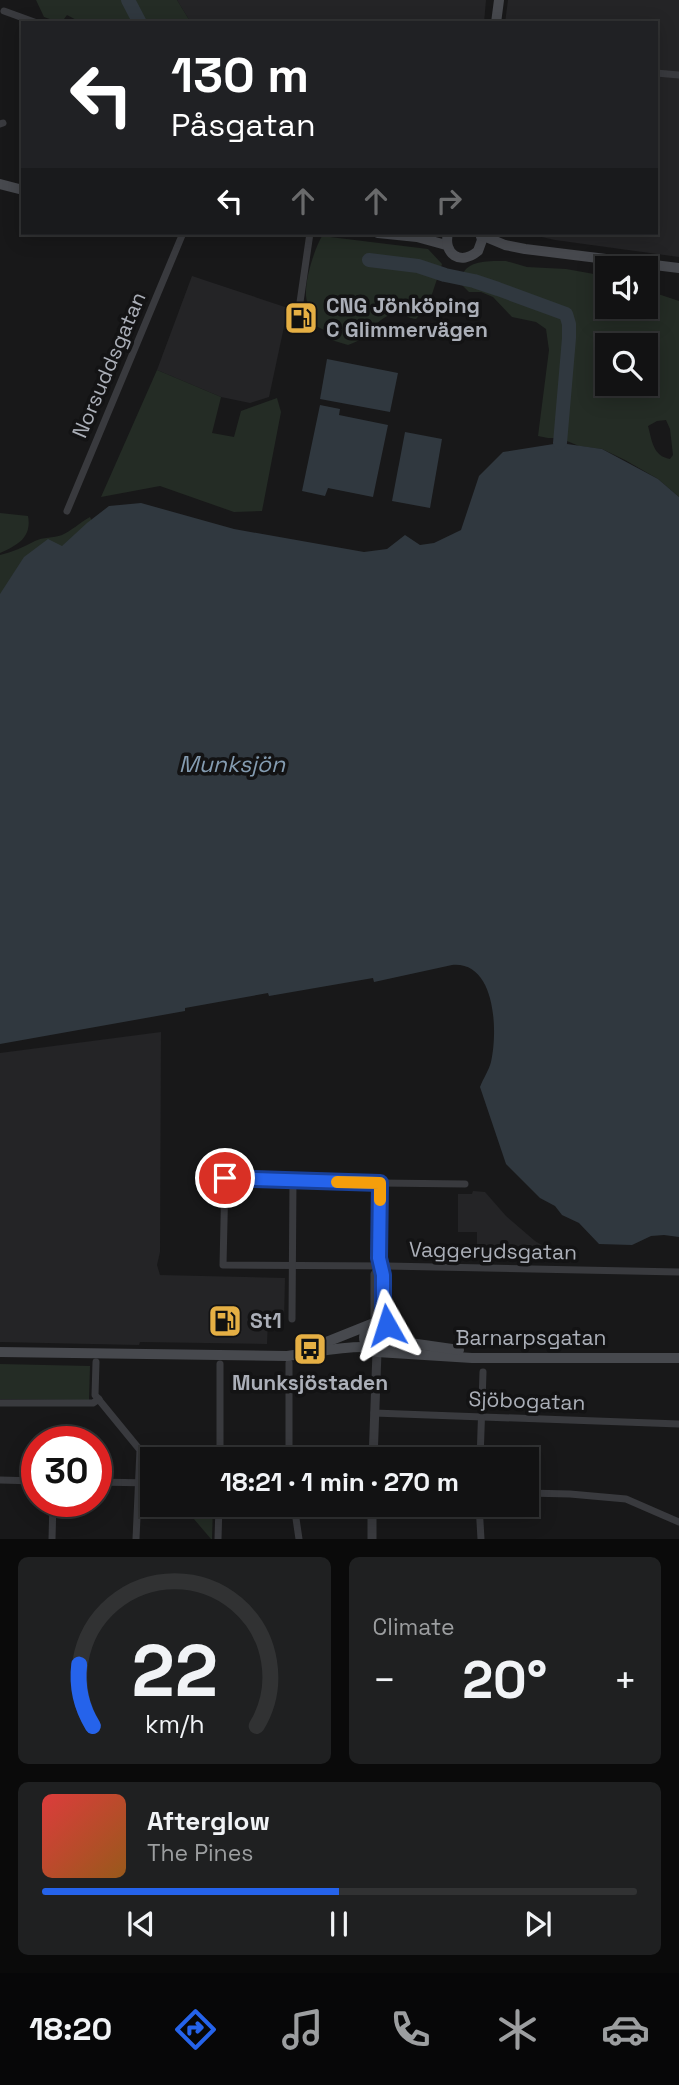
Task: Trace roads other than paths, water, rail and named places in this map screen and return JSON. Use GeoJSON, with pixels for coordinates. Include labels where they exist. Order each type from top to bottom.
{"type":"FeatureCollection","features":[{"type":"Feature","properties":{"kind":"main road"},"geometry":{"type":"LineString","coordinates":[[496,21],[499,0]]}},
{"type":"Feature","properties":{"kind":"main road"},"geometry":{"type":"LineString","coordinates":[[0,184],[21,190]]}},
{"type":"Feature","properties":{"kind":"main road"},"geometry":{"type":"LineString","coordinates":[[0,191],[21,191]]}},
{"type":"Feature","properties":{"kind":"main road"},"geometry":{"type":"LineString","coordinates":[[398,235],[447,239],[449,250],[459,258],[472,256],[478,251],[481,246],[480,235]]}},
{"type":"Feature","properties":{"kind":"main road"},"geometry":{"type":"LineString","coordinates":[[417,237],[427,235]]}},
{"type":"Feature","properties":{"kind":"main road"},"geometry":{"type":"LineString","coordinates":[[482,235],[505,245],[558,254],[679,268]]}},
{"type":"Feature","properties":{"kind":"main road"},"geometry":{"type":"LineString","coordinates":[[478,251],[505,245]]}},
{"type":"Feature","properties":{"kind":"main road"},"geometry":{"type":"LineString","coordinates":[[372,1324],[390,1330],[391,1345],[376,1350],[365,1343],[364,1335],[372,1324]]}},
{"type":"Feature","properties":{"kind":"main road","name":"Barnarpsgatan"},"geometry":{"type":"LineString","coordinates":[[288,1359],[372,1324]]}},
{"type":"Feature","properties":{"kind":"main road","name":"Barnarpsgatan"},"geometry":{"type":"LineString","coordinates":[[390,1330],[410,1343],[449,1350],[679,1355]]}},
{"type":"Feature","properties":{"kind":"main road","name":"Barnarpsgatan"},"geometry":{"type":"LineString","coordinates":[[0,1352],[288,1359],[348,1346],[408,1355],[472,1358],[679,1355]]}},
{"type":"Feature","properties":{"kind":"street"},"geometry":{"type":"LineString","coordinates":[[4,11],[32,21]]}},
{"type":"Feature","properties":{"kind":"street"},"geometry":{"type":"LineString","coordinates":[[658,73],[679,75]]}},
{"type":"Feature","properties":{"kind":"street","name":"Norsuddsgatan"},"geometry":{"type":"LineString","coordinates":[[67,511],[182,235]]}},
{"type":"Feature","properties":{"kind":"street"},"geometry":{"type":"LineString","coordinates":[[297,323],[310,235]]}},
{"type":"Feature","properties":{"kind":"street","name":"Vaggerydsgatan"},"geometry":{"type":"LineString","coordinates":[[293,1180],[225,1178],[223,1265],[679,1272]]}},
{"type":"Feature","properties":{"kind":"street"},"geometry":{"type":"LineString","coordinates":[[292,1319],[293,1180],[465,1184]]}},
{"type":"Feature","properties":{"kind":"street"},"geometry":{"type":"LineString","coordinates":[[380,1183],[379,1266],[383,1275],[383,1308],[390,1330]]}},
{"type":"Feature","properties":{"kind":"street"},"geometry":{"type":"LineString","coordinates":[[372,1324],[374,1274],[379,1266]]}},
{"type":"Feature","properties":{"kind":"street"},"geometry":{"type":"LineString","coordinates":[[373,1447],[376,1350]]}},
{"type":"Feature","properties":{"kind":"street"},"geometry":{"type":"LineString","coordinates":[[288,1359],[289,1447]]}},
{"type":"Feature","properties":{"kind":"street"},"geometry":{"type":"LineString","coordinates":[[96,1362],[95,1395],[140,1450],[136,1539]]}},
{"type":"Feature","properties":{"kind":"street"},"geometry":{"type":"LineString","coordinates":[[220,1364],[220,1447]]}},
{"type":"Feature","properties":{"kind":"street"},"geometry":{"type":"LineString","coordinates":[[481,1447],[483,1372]]}},
{"type":"Feature","properties":{"kind":"street"},"geometry":{"type":"LineString","coordinates":[[0,1403],[93,1403],[99,1399]]}},
{"type":"Feature","properties":{"kind":"street","name":"Sjöbogatan"},"geometry":{"type":"LineString","coordinates":[[374,1413],[679,1424]]}},
{"type":"Feature","properties":{"kind":"street"},"geometry":{"type":"LineString","coordinates":[[0,1480],[21,1481]]}},
{"type":"Feature","properties":{"kind":"street"},"geometry":{"type":"LineString","coordinates":[[112,1482],[139,1482]]}},
{"type":"Feature","properties":{"kind":"street"},"geometry":{"type":"LineString","coordinates":[[539,1493],[626,1499],[679,1522]]}},
{"type":"Feature","properties":{"kind":"street"},"geometry":{"type":"LineString","coordinates":[[52,1539],[53,1517]]}},
{"type":"Feature","properties":{"kind":"street"},"geometry":{"type":"LineString","coordinates":[[218,1539],[219,1517]]}},
{"type":"Feature","properties":{"kind":"street"},"geometry":{"type":"LineString","coordinates":[[295,1517],[299,1539]]}},
{"type":"Feature","properties":{"kind":"street"},"geometry":{"type":"LineString","coordinates":[[372,1517],[372,1539]]}},
{"type":"Feature","properties":{"kind":"street"},"geometry":{"type":"LineString","coordinates":[[480,1517],[481,1539]]}},
{"type":"Feature","properties":{"kind":"water"},"geometry":{"type":"Polygon","coordinates":[[[327,359],[398,373],[390,412],[320,399],[327,359]]]}},
{"type":"Feature","properties":{"kind":"water"},"geometry":{"type":"Polygon","coordinates":[[[320,405],[340,409],[339,415],[388,425],[373,497],[328,488],[325,496],[302,491],[320,405]]]}},
{"type":"Feature","properties":{"kind":"water"},"geometry":{"type":"Polygon","coordinates":[[[405,432],[442,439],[430,508],[392,501],[405,432]]]}},
{"type":"Feature","properties":{"kind":"water","name":"Munksjön"},"geometry":{"type":"Polygon","coordinates":[[[560,443],[602,449],[658,479],[679,497],[679,1237],[651,1236],[632,1245],[599,1244],[579,1223],[562,1215],[555,1206],[540,1198],[506,1164],[480,1087],[490,1065],[493,1049],[491,1000],[478,974],[467,967],[452,965],[374,982],[373,978],[269,996],[268,993],[185,1008],[185,1011],[0,1044],[0,594],[24,557],[48,539],[62,546],[109,506],[141,503],[234,529],[364,552],[387,549],[405,535],[420,545],[434,543],[461,530],[479,476],[503,452],[560,443]]]}},
{"type":"Feature","properties":{"kind":"waterway"},"geometry":{"type":"LineString","coordinates":[[128,0],[139,21]]}},
{"type":"Feature","properties":{"kind":"waterway"},"geometry":{"type":"LineString","coordinates":[[369,260],[418,266],[474,281],[566,314],[569,338],[560,443]]}},
{"type":"Feature","properties":{"kind":"place","name":"CNG Jönköping C Glimmervägen"},"geometry":{"type":"Point","coordinates":[301,318]}},
{"type":"Feature","properties":{"kind":"place","name":"St1"},"geometry":{"type":"Point","coordinates":[225,1321]}},
{"type":"Feature","properties":{"kind":"place","name":"Munksjöstaden"},"geometry":{"type":"Point","coordinates":[310,1349]}}]}
